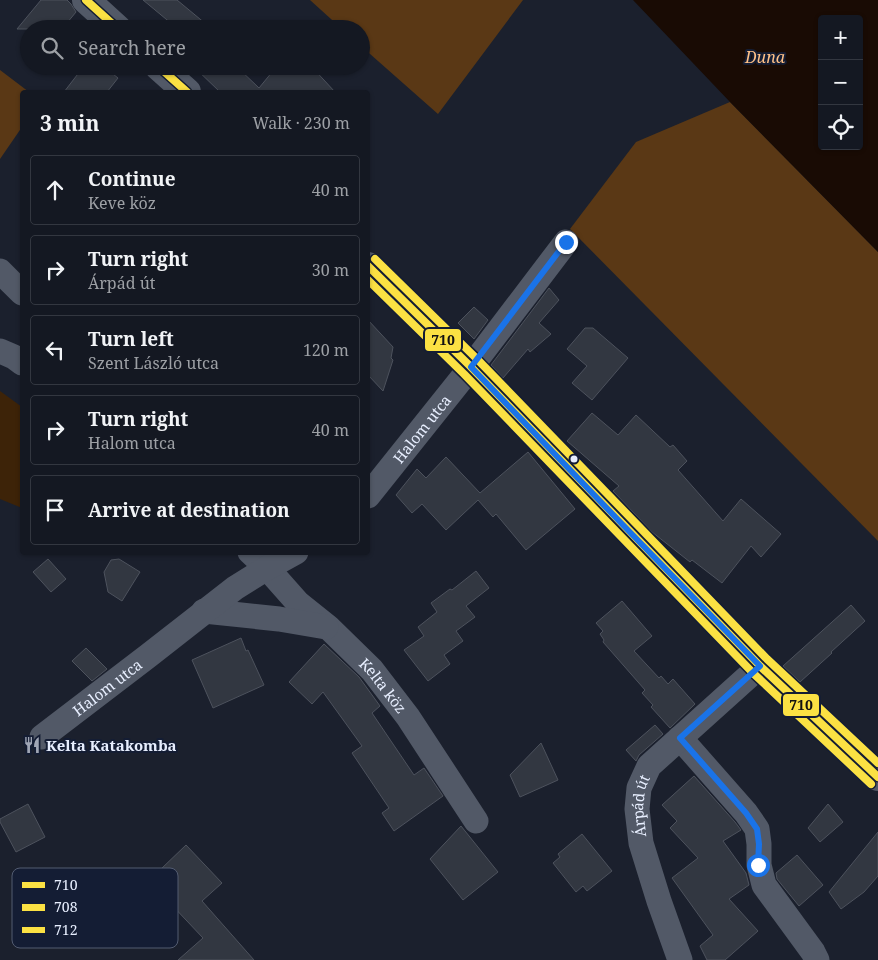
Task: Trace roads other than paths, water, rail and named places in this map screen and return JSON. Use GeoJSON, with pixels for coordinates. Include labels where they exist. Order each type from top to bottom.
{"type":"FeatureCollection","features":[{"type":"Feature","properties":{"kind":"street"},"geometry":{"type":"LineString","coordinates":[[86,0],[108,20]]}},
{"type":"Feature","properties":{"kind":"street"},"geometry":{"type":"LineString","coordinates":[[168,75],[185,90]]}},
{"type":"Feature","properties":{"kind":"street","name":"Halom utca"},"geometry":{"type":"LineString","coordinates":[[370,493],[471,367],[566,242]]}},
{"type":"Feature","properties":{"kind":"street"},"geometry":{"type":"LineString","coordinates":[[370,268],[471,367],[760,666],[878,777]]}},
{"type":"Feature","properties":{"kind":"street"},"geometry":{"type":"LineString","coordinates":[[0,271],[20,291]]}},
{"type":"Feature","properties":{"kind":"street"},"geometry":{"type":"LineString","coordinates":[[0,351],[20,362]]}},
{"type":"Feature","properties":{"kind":"street","name":"Halom utca"},"geometry":{"type":"LineString","coordinates":[[42,737],[235,588],[258,560],[282,555]]}},
{"type":"Feature","properties":{"kind":"street","name":"Kelta köz"},"geometry":{"type":"LineString","coordinates":[[258,560],[298,603],[328,627],[372,670],[408,718],[476,821]]}},
{"type":"Feature","properties":{"kind":"street"},"geometry":{"type":"LineString","coordinates":[[204,611],[280,619],[328,627]]}},
{"type":"Feature","properties":{"kind":"street","name":"Árpád út"},"geometry":{"type":"LineString","coordinates":[[680,960],[659,901],[642,843],[637,810],[639,788],[649,766],[760,666]]}},
{"type":"Feature","properties":{"kind":"street"},"geometry":{"type":"LineString","coordinates":[[680,738],[746,813],[757,829],[759,844],[758,865],[764,885],[817,960]]}},
{"type":"Feature","properties":{"kind":"water","name":"Duna"},"geometry":{"type":"Polygon","coordinates":[[[633,0],[878,0],[878,252],[730,102],[633,0]]]}},
{"type":"Feature","properties":{"kind":"place","name":"Kelta Katakomba"},"geometry":{"type":"Point","coordinates":[32,745]}}]}
